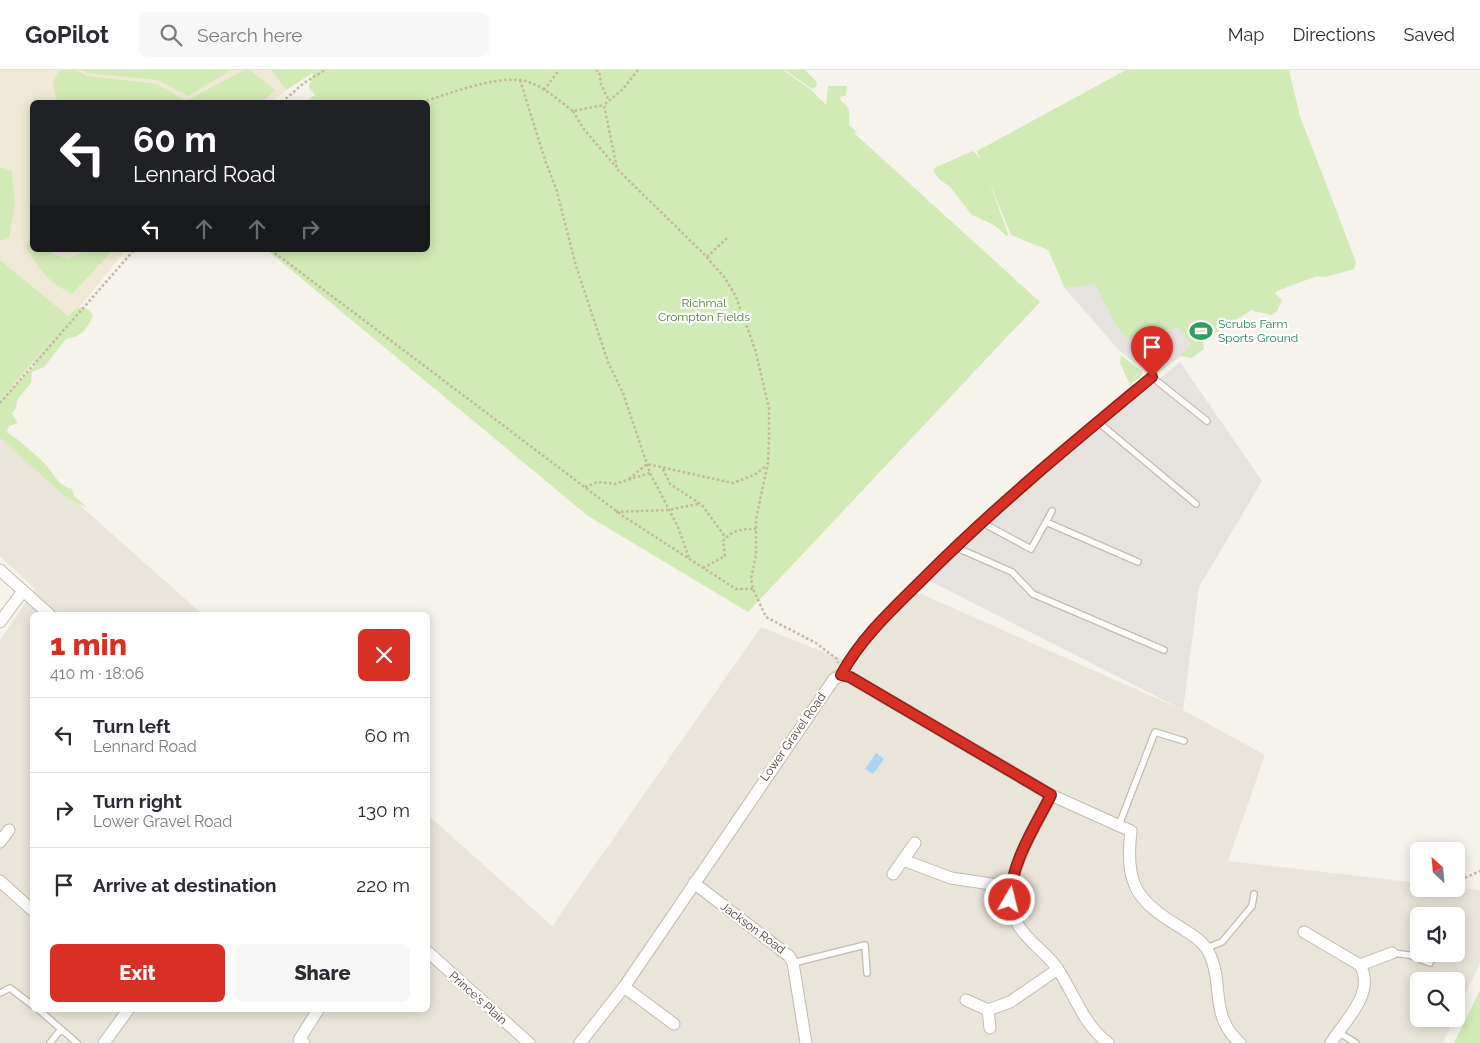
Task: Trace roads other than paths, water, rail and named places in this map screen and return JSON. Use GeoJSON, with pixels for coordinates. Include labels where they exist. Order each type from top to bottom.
{"type":"FeatureCollection","features":[{"type":"Feature","properties":{"kind":"street"},"geometry":{"type":"LineString","coordinates":[[0,570],[47,612]]}},
{"type":"Feature","properties":{"kind":"street"},"geometry":{"type":"LineString","coordinates":[[0,622],[23,591]]}},
{"type":"Feature","properties":{"kind":"street"},"geometry":{"type":"LineString","coordinates":[[841,675],[850,677],[1051,795],[1131,831],[1129,870],[1136,888],[1154,910],[1192,934],[1206,948],[1214,969],[1218,999],[1224,1022],[1240,1043]]}},
{"type":"Feature","properties":{"kind":"street","name":"Lower Gravel Road"},"geometry":{"type":"LineString","coordinates":[[580,1043],[624,987],[834,679],[841,675]]}},
{"type":"Feature","properties":{"kind":"street"},"geometry":{"type":"LineString","coordinates":[[1051,795],[1016,865],[1010,900],[1017,923],[1029,940],[1058,968],[1085,1020],[1108,1043]]}},
{"type":"Feature","properties":{"kind":"street"},"geometry":{"type":"LineString","coordinates":[[0,842],[10,830]]}},
{"type":"Feature","properties":{"kind":"street"},"geometry":{"type":"LineString","coordinates":[[894,874],[915,843]]}},
{"type":"Feature","properties":{"kind":"street"},"geometry":{"type":"LineString","coordinates":[[903,860],[952,878],[1011,887]]}},
{"type":"Feature","properties":{"kind":"street"},"geometry":{"type":"LineString","coordinates":[[0,881],[30,908]]}},
{"type":"Feature","properties":{"kind":"street","name":"Jackson Road"},"geometry":{"type":"LineString","coordinates":[[694,883],[789,956],[793,963],[806,1043]]}},
{"type":"Feature","properties":{"kind":"street"},"geometry":{"type":"LineString","coordinates":[[1304,932],[1360,965],[1365,974],[1363,995],[1331,1043]]}},
{"type":"Feature","properties":{"kind":"street"},"geometry":{"type":"LineString","coordinates":[[1360,965],[1392,953]]}},
{"type":"Feature","properties":{"kind":"street","name":"Prince's Plain"},"geometry":{"type":"LineString","coordinates":[[430,954],[529,1043]]}},
{"type":"Feature","properties":{"kind":"street"},"geometry":{"type":"LineString","coordinates":[[966,1000],[988,1010],[1010,1002],[1058,968]]}},
{"type":"Feature","properties":{"kind":"street"},"geometry":{"type":"LineString","coordinates":[[624,987],[674,1024]]}},
{"type":"Feature","properties":{"kind":"street"},"geometry":{"type":"LineString","coordinates":[[988,1010],[990,1028]]}},
{"type":"Feature","properties":{"kind":"street"},"geometry":{"type":"LineString","coordinates":[[104,1043],[127,1012]]}},
{"type":"Feature","properties":{"kind":"street"},"geometry":{"type":"LineString","coordinates":[[304,1043],[299,1040],[317,1012]]}},
{"type":"Feature","properties":{"kind":"lane"},"geometry":{"type":"LineString","coordinates":[[1163,337],[1152,377],[1207,420]]}},
{"type":"Feature","properties":{"kind":"lane","name":"Lower Gravel Road"},"geometry":{"type":"LineString","coordinates":[[841,675],[854,652],[981,522],[1152,377]]}},
{"type":"Feature","properties":{"kind":"lane"},"geometry":{"type":"LineString","coordinates":[[1098,422],[1196,504]]}},
{"type":"Feature","properties":{"kind":"lane"},"geometry":{"type":"LineString","coordinates":[[981,522],[1031,549],[1052,511]]}},
{"type":"Feature","properties":{"kind":"lane"},"geometry":{"type":"LineString","coordinates":[[1046,522],[1138,562]]}},
{"type":"Feature","properties":{"kind":"lane"},"geometry":{"type":"LineString","coordinates":[[955,547],[1012,572],[1033,594],[1164,650]]}},
{"type":"Feature","properties":{"kind":"lane"},"geometry":{"type":"LineString","coordinates":[[1119,826],[1155,732],[1184,741]]}},
{"type":"Feature","properties":{"kind":"lane"},"geometry":{"type":"LineString","coordinates":[[1206,948],[1222,942],[1252,906],[1254,894]]}},
{"type":"Feature","properties":{"kind":"lane"},"geometry":{"type":"LineString","coordinates":[[793,963],[865,945],[867,973]]}},
{"type":"Feature","properties":{"kind":"lane"},"geometry":{"type":"LineString","coordinates":[[1392,953],[1410,955],[1430,963]]}},
{"type":"Feature","properties":{"kind":"lane"},"geometry":{"type":"LineString","coordinates":[[0,993],[10,988],[30,1003]]}},
{"type":"Feature","properties":{"kind":"lane"},"geometry":{"type":"LineString","coordinates":[[41,1012],[77,1043]]}},
{"type":"Feature","properties":{"kind":"lane"},"geometry":{"type":"LineString","coordinates":[[50,1043],[60,1029]]}},
{"type":"Feature","properties":{"kind":"lane"},"geometry":{"type":"LineString","coordinates":[[1338,1032],[1356,1043]]}},
{"type":"Feature","properties":{"kind":"water"},"geometry":{"type":"Polygon","coordinates":[[[876,753],[884,759],[873,774],[865,769],[876,753]]]}},
{"type":"Feature","properties":{"kind":"place","name":"Scrubs Farm Sports Ground"},"geometry":{"type":"Point","coordinates":[1201,331]}},
{"type":"Feature","properties":{"kind":"park label","name":"Richmal Crompton Fields"},"geometry":{"type":"Point","coordinates":[704,310]}}]}
